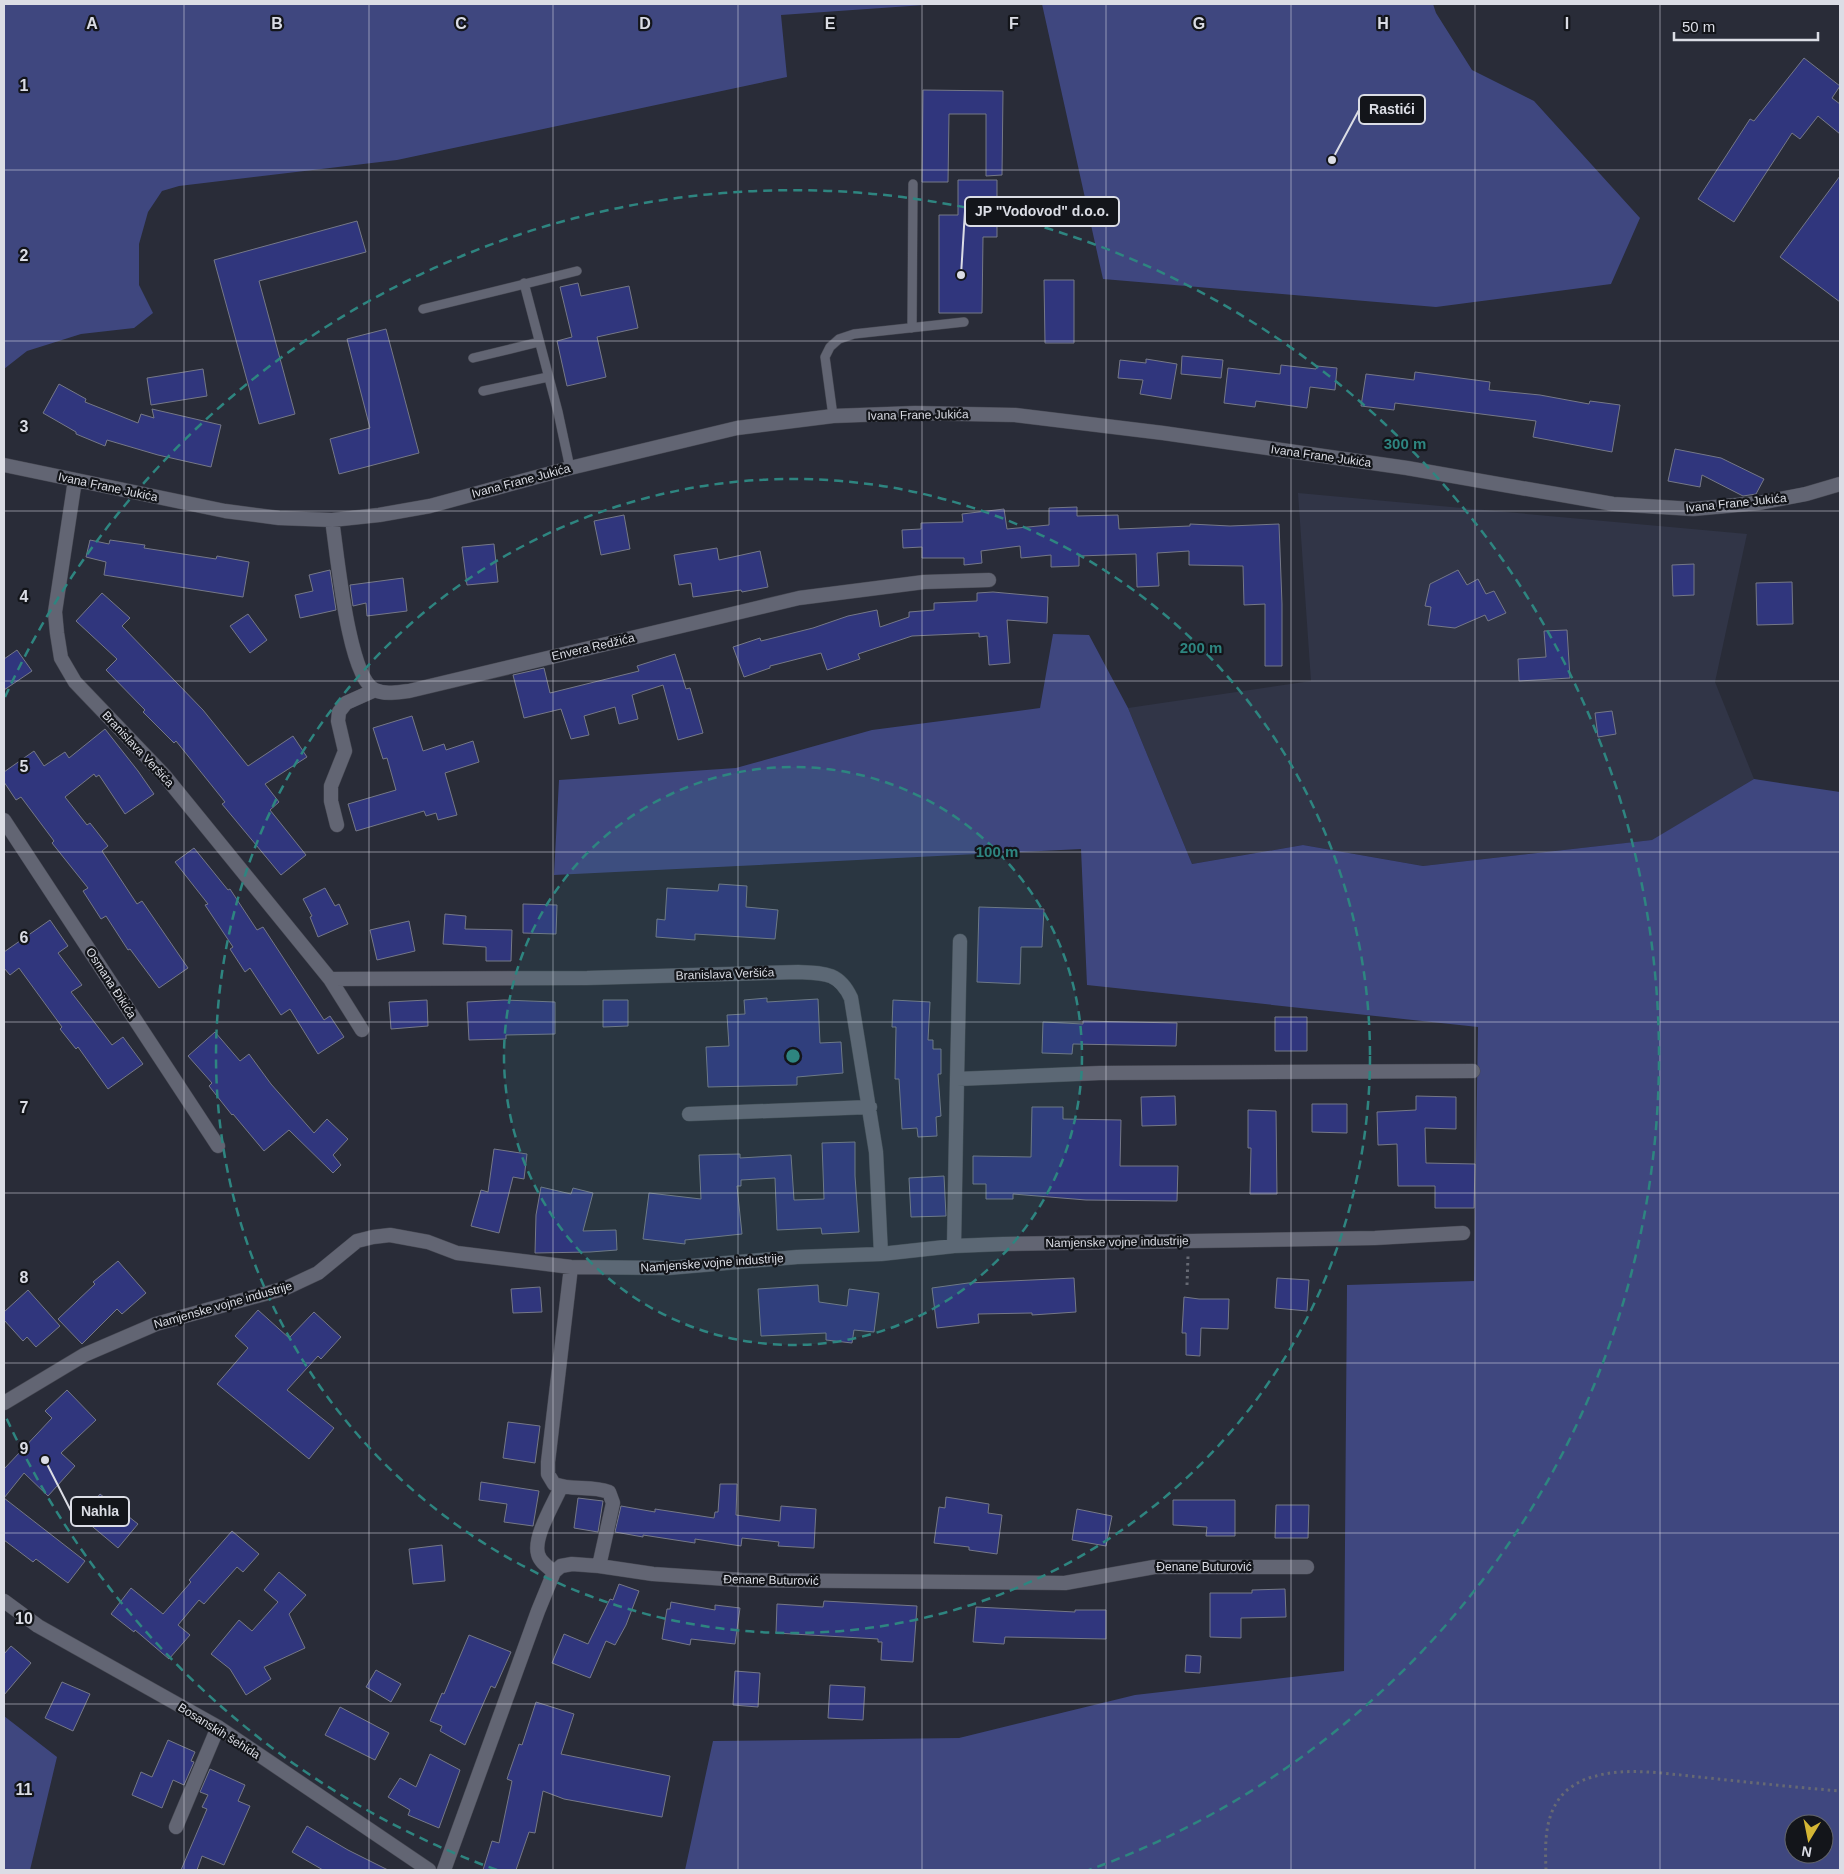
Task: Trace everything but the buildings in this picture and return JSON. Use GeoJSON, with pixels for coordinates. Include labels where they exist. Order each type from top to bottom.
{"type":"FeatureCollection","features":[{"type":"Feature","properties":{"kind":"street","name":"Ivana Frane Jukića"},"geometry":{"type":"LineString","coordinates":[[4,466],[225,511],[279,518],[332,520],[379,515],[430,506],[570,468],[737,428],[833,416],[915,413],[1015,415],[1212,440],[1407,468],[1613,504],[1693,509],[1760,503],[1806,494],[1840,484]]}},
{"type":"Feature","properties":{"kind":"street","name":"Branislava Veršića"},"geometry":{"type":"LineString","coordinates":[[75,480],[56,612],[56,633],[61,658],[75,682],[164,775],[330,979],[362,1030]]}},
{"type":"Feature","properties":{"kind":"street"},"geometry":{"type":"LineString","coordinates":[[332,520],[351,641],[365,681],[375,690],[346,703],[339,712],[338,721],[345,751],[330,786],[337,825]]}},
{"type":"Feature","properties":{"kind":"street","name":"Envera Redžića"},"geometry":{"type":"LineString","coordinates":[[375,690],[390,693],[409,691],[799,598],[924,582],[989,580]]}},
{"type":"Feature","properties":{"kind":"street","name":"Osmana Đikića"},"geometry":{"type":"LineString","coordinates":[[4,820],[218,1146]]}},
{"type":"Feature","properties":{"kind":"street"},"geometry":{"type":"LineString","coordinates":[[954,1246],[960,941]]}},
{"type":"Feature","properties":{"kind":"street","name":"Branislava Veršića"},"geometry":{"type":"LineString","coordinates":[[330,979],[587,978],[798,972],[824,974],[845,985],[851,998],[876,1152],[881,1254]]}},
{"type":"Feature","properties":{"kind":"street"},"geometry":{"type":"LineString","coordinates":[[957,1079],[1100,1073],[1473,1070]]}},
{"type":"Feature","properties":{"kind":"street"},"geometry":{"type":"LineString","coordinates":[[689,1114],[870,1106]]}},
{"type":"Feature","properties":{"kind":"street","name":"Namjenske vojne industrije"},"geometry":{"type":"LineString","coordinates":[[4,1403],[84,1355],[156,1324],[286,1288],[318,1273],[357,1241],[390,1235],[428,1242],[457,1253],[571,1267],[668,1268],[798,1257],[881,1254],[954,1246],[1115,1241],[1375,1238],[1463,1233]]}},
{"type":"Feature","properties":{"kind":"street"},"geometry":{"type":"LineString","coordinates":[[571,1267],[548,1474],[554,1484],[561,1487],[599,1488],[609,1492],[613,1503],[600,1566]]}},
{"type":"Feature","properties":{"kind":"street"},"geometry":{"type":"LineString","coordinates":[[444,1870],[535,1619],[554,1572],[544,1564],[538,1554],[537,1540],[561,1487]]}},
{"type":"Feature","properties":{"kind":"street","name":"Đenane Buturović"},"geometry":{"type":"LineString","coordinates":[[554,1572],[561,1566],[572,1564],[653,1574],[742,1580],[1055,1583],[1095,1579],[1154,1567],[1307,1567]]}},
{"type":"Feature","properties":{"kind":"street","name":"Bosanskih šehida"},"geometry":{"type":"LineString","coordinates":[[4,1601],[38,1626],[218,1727],[429,1870]]}},
{"type":"Feature","properties":{"kind":"street"},"geometry":{"type":"LineString","coordinates":[[176,1827],[218,1727]]}},
{"type":"Feature","properties":{"kind":"lane"},"geometry":{"type":"LineString","coordinates":[[912,328],[914,184]]}},
{"type":"Feature","properties":{"kind":"lane"},"geometry":{"type":"LineString","coordinates":[[423,308],[577,270]]}},
{"type":"Feature","properties":{"kind":"lane"},"geometry":{"type":"LineString","coordinates":[[524,283],[558,412],[570,468]]}},
{"type":"Feature","properties":{"kind":"lane"},"geometry":{"type":"LineString","coordinates":[[833,416],[825,357],[830,347],[839,339],[854,334],[964,322]]}},
{"type":"Feature","properties":{"kind":"lane"},"geometry":{"type":"LineString","coordinates":[[473,358],[539,342]]}},
{"type":"Feature","properties":{"kind":"lane"},"geometry":{"type":"LineString","coordinates":[[483,391],[548,376]]}},
{"type":"Feature","properties":{"kind":"path"},"geometry":{"type":"LineString","coordinates":[[1187,1285],[1188,1241]]}},
{"type":"Feature","properties":{"kind":"path"},"geometry":{"type":"LineString","coordinates":[[1546,1870],[1545,1846],[1547,1825],[1554,1807],[1565,1792],[1577,1783],[1596,1776],[1621,1773],[1655,1773],[1840,1791]]}},
{"type":"Feature","properties":{"kind":"shaded area"},"geometry":{"type":"Polygon","coordinates":[[[4,4],[939,4],[781,15],[787,77],[397,160],[179,186],[162,191],[148,212],[139,244],[139,285],[153,313],[134,328],[81,334],[27,351],[4,369],[4,4]]]}},
{"type":"Feature","properties":{"kind":"shaded area"},"geometry":{"type":"Polygon","coordinates":[[[1042,4],[1433,4],[1436,13],[1472,70],[1534,101],[1640,218],[1611,284],[1436,307],[1103,279],[1042,4]]]}},
{"type":"Feature","properties":{"kind":"shaded area"},"geometry":{"type":"Polygon","coordinates":[[[1298,493],[1747,534],[1715,682],[1754,779],[1653,840],[1423,866],[1303,845],[1192,864],[1128,708],[1311,681],[1298,493]]]}},
{"type":"Feature","properties":{"kind":"shaded area"},"geometry":{"type":"Polygon","coordinates":[[[1053,634],[1089,635],[1128,708],[1192,864],[1303,845],[1423,866],[1652,840],[1754,779],[1840,792],[1840,1870],[685,1870],[713,1741],[959,1738],[1135,1695],[1344,1671],[1347,1285],[1474,1281],[1478,1027],[1087,985],[1081,849],[554,875],[559,780],[736,768],[872,730],[1040,708],[1053,634]]]}},
{"type":"Feature","properties":{"kind":"shaded area"},"geometry":{"type":"Polygon","coordinates":[[[4,1716],[57,1757],[30,1870],[4,1870],[4,1716]]]}},
{"type":"Feature","properties":{"kind":"place","name":"Rastići"},"geometry":{"type":"Point","coordinates":[1332,160]}},
{"type":"Feature","properties":{"kind":"place","name":"JP \"Vodovod\" d.o.o."},"geometry":{"type":"Point","coordinates":[961,275]}},
{"type":"Feature","properties":{"kind":"place","name":"Nahla"},"geometry":{"type":"Point","coordinates":[45,1460]}}]}
